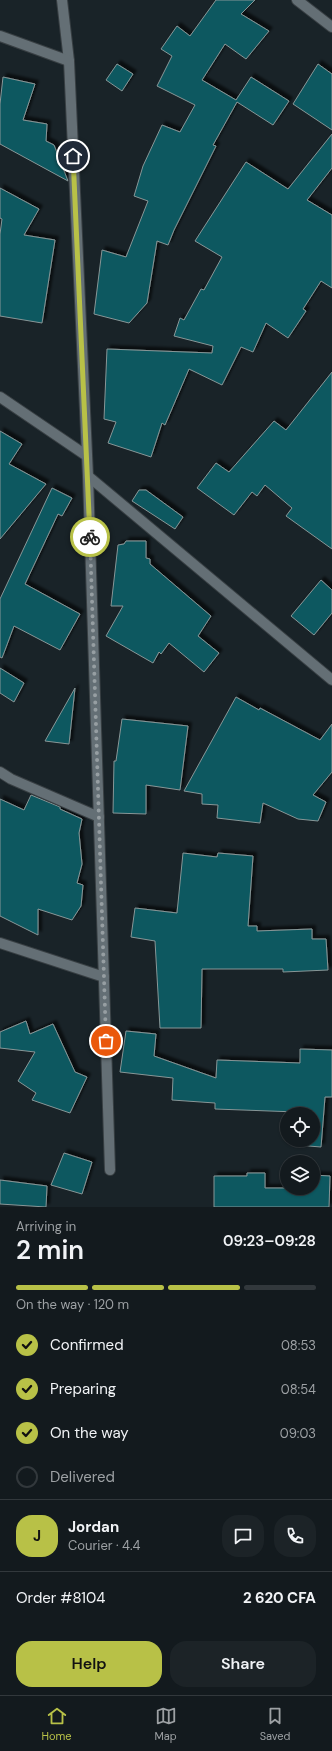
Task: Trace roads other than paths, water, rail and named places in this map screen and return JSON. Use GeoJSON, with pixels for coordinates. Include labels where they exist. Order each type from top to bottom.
{"type":"FeatureCollection","features":[{"type":"Feature","properties":{"kind":"street"},"geometry":{"type":"LineString","coordinates":[[62,0],[69,61],[88,476],[110,1170]]}},
{"type":"Feature","properties":{"kind":"street"},"geometry":{"type":"LineString","coordinates":[[296,0],[332,27]]}},
{"type":"Feature","properties":{"kind":"street"},"geometry":{"type":"LineString","coordinates":[[0,36],[69,61]]}},
{"type":"Feature","properties":{"kind":"street"},"geometry":{"type":"LineString","coordinates":[[0,397],[87,456]]}},
{"type":"Feature","properties":{"kind":"street"},"geometry":{"type":"LineString","coordinates":[[88,476],[332,680]]}},
{"type":"Feature","properties":{"kind":"street"},"geometry":{"type":"LineString","coordinates":[[0,772],[11,779],[99,817]]}},
{"type":"Feature","properties":{"kind":"street"},"geometry":{"type":"LineString","coordinates":[[0,943],[104,977]]}}]}
